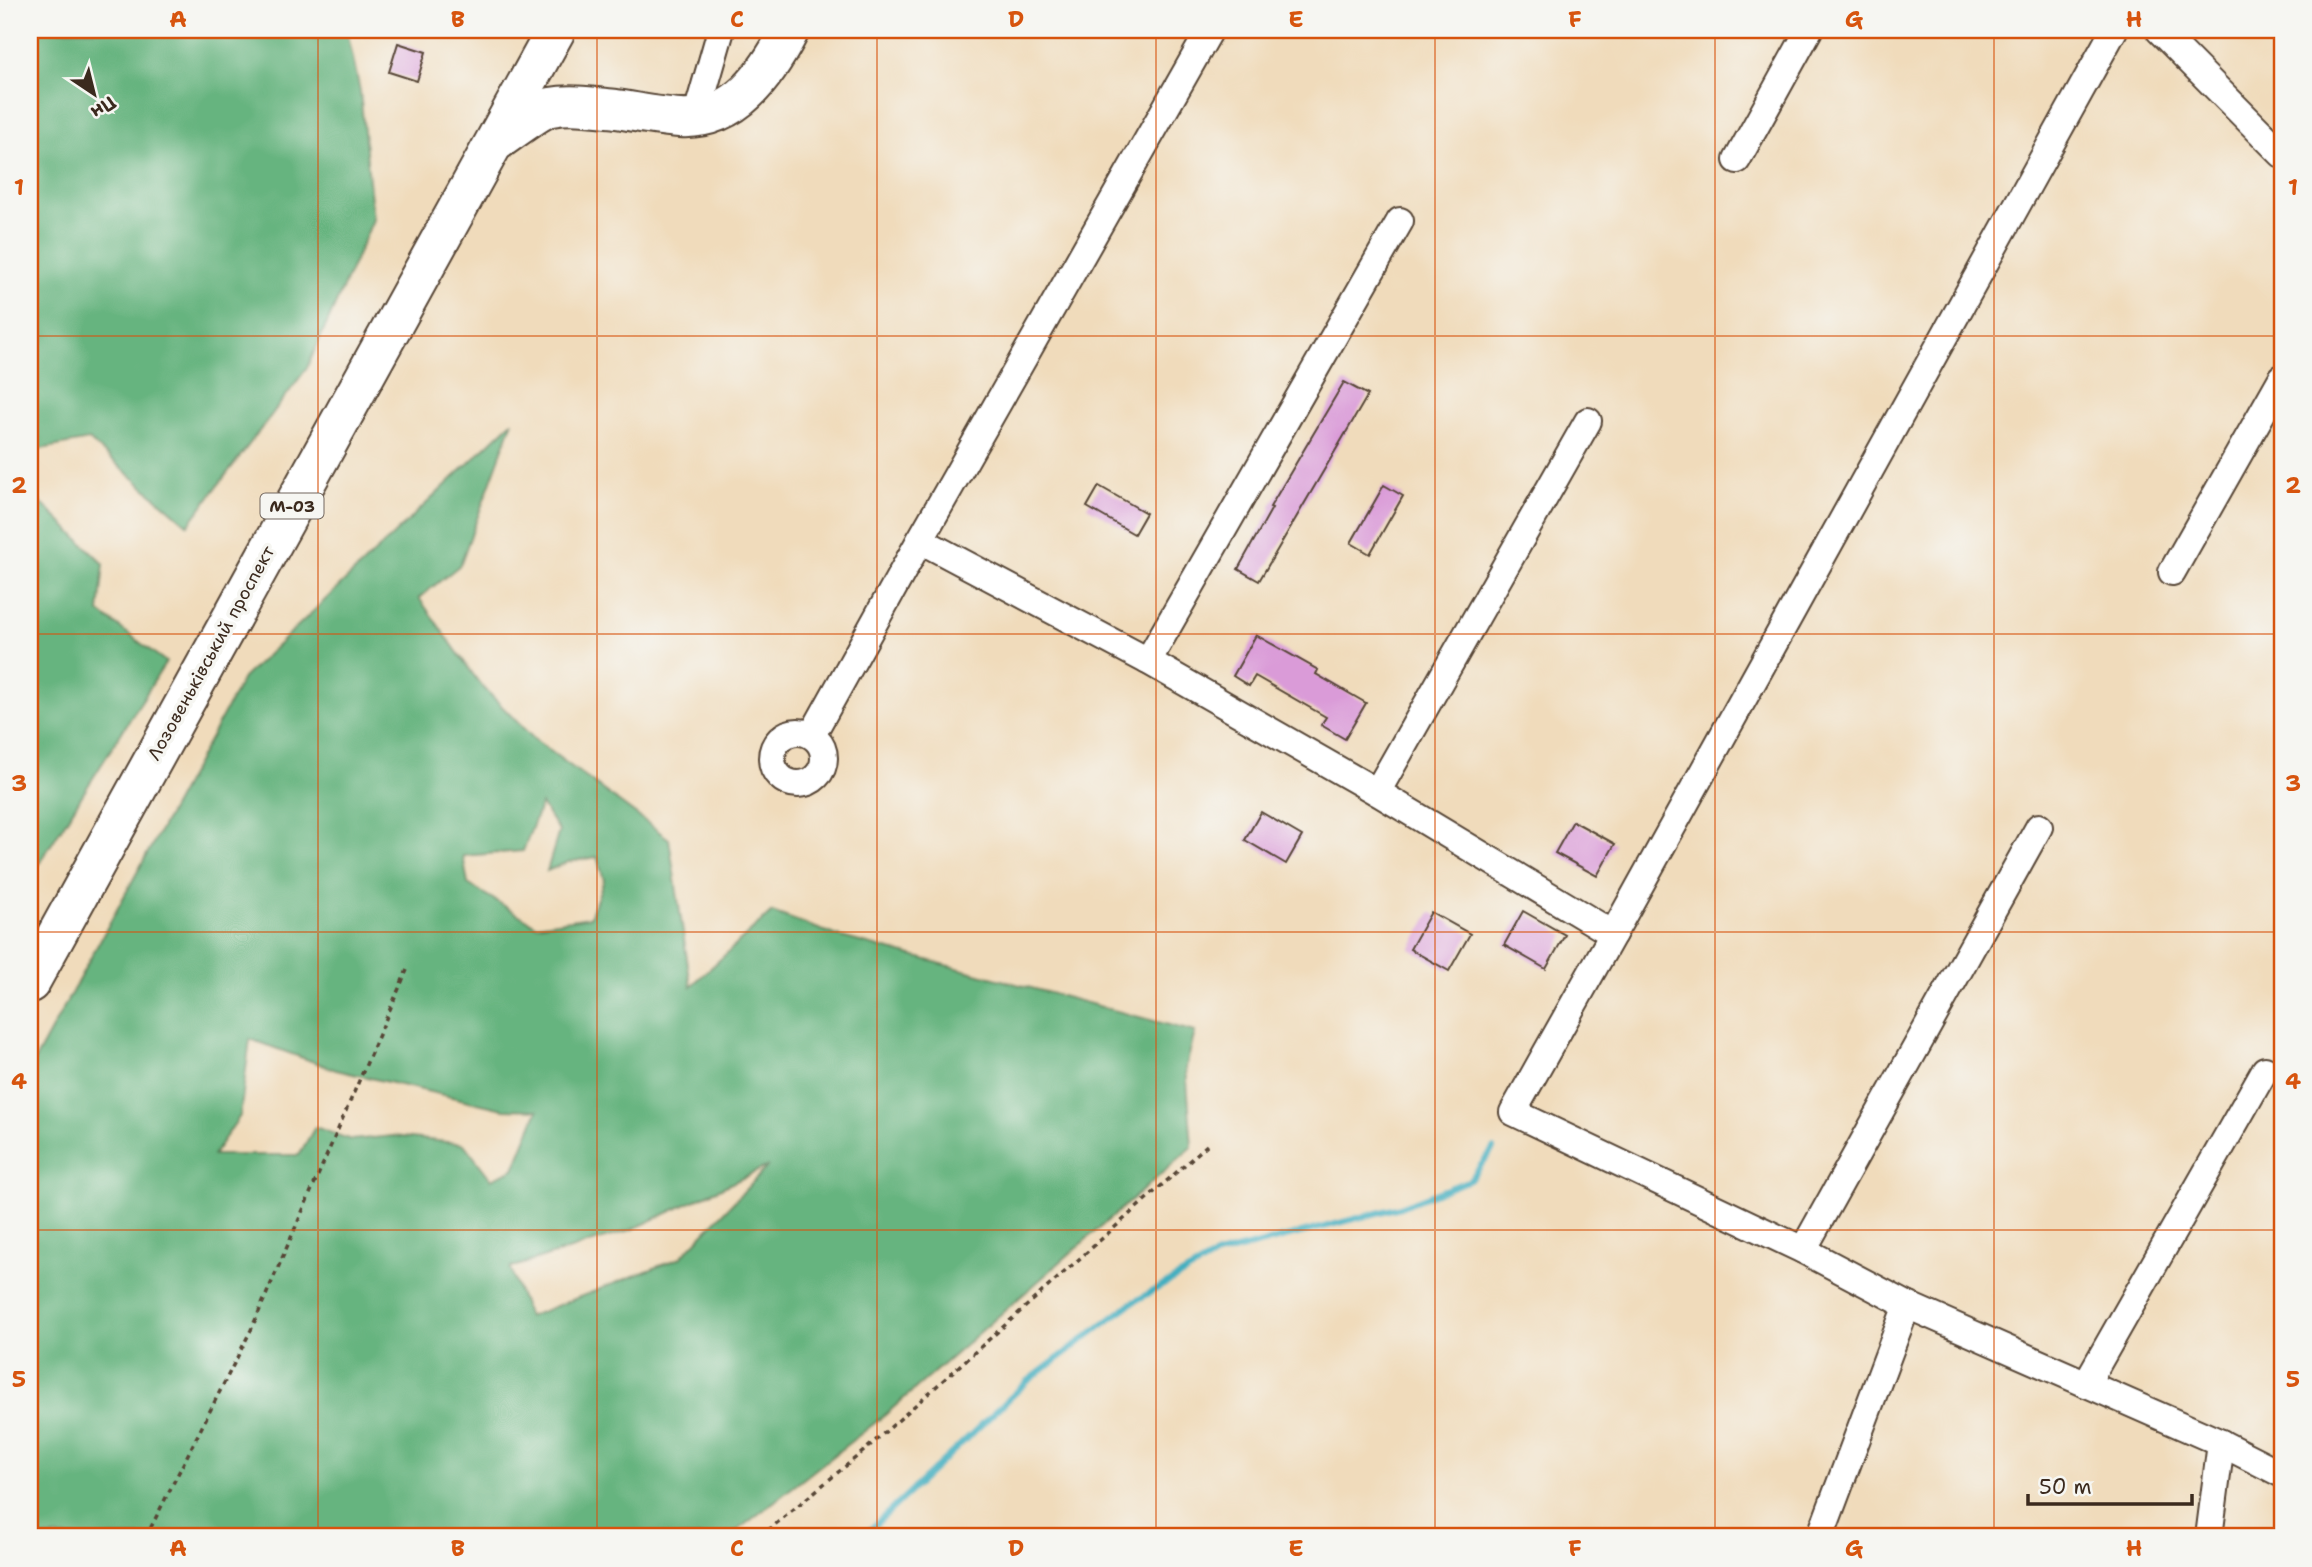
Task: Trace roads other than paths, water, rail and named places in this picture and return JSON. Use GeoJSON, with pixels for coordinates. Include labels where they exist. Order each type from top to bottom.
{"type":"FeatureCollection","features":[{"type":"Feature","properties":{"kind":"highway","name":"Лозовеньківський проспект"},"geometry":{"type":"LineString","coordinates":[[30,983],[556,30]]}},
{"type":"Feature","properties":{"kind":"highway"},"geometry":{"type":"LineString","coordinates":[[492,144],[549,107],[588,106],[681,118],[726,109],[746,95],[778,53],[790,30]]}},
{"type":"Feature","properties":{"kind":"street"},"geometry":{"type":"LineString","coordinates":[[695,117],[721,30]]}},
{"type":"Feature","properties":{"kind":"street"},"geometry":{"type":"LineString","coordinates":[[812,735],[1210,30]]}},
{"type":"Feature","properties":{"kind":"street"},"geometry":{"type":"LineString","coordinates":[[1737,160],[1809,30]]}},
{"type":"Feature","properties":{"kind":"street"},"geometry":{"type":"LineString","coordinates":[[2114,30],[1513,1112],[1803,1250],[1907,1305],[2221,1443],[2282,1474]]}},
{"type":"Feature","properties":{"kind":"street"},"geometry":{"type":"LineString","coordinates":[[2159,30],[2282,154]]}},
{"type":"Feature","properties":{"kind":"street"},"geometry":{"type":"LineString","coordinates":[[1148,661],[1400,221]]}},
{"type":"Feature","properties":{"kind":"street"},"geometry":{"type":"LineString","coordinates":[[2172,572],[2282,378]]}},
{"type":"Feature","properties":{"kind":"street"},"geometry":{"type":"LineString","coordinates":[[1377,792],[1588,421]]}},
{"type":"Feature","properties":{"kind":"street"},"geometry":{"type":"LineString","coordinates":[[920,540],[1148,661],[1377,792],[1613,934]]}},
{"type":"Feature","properties":{"kind":"street"},"geometry":{"type":"LineString","coordinates":[[1803,1250],[2039,827]]}},
{"type":"Feature","properties":{"kind":"street"},"geometry":{"type":"LineString","coordinates":[[2086,1384],[2265,1070]]}},
{"type":"Feature","properties":{"kind":"street"},"geometry":{"type":"LineString","coordinates":[[1820,1537],[1907,1305]]}},
{"type":"Feature","properties":{"kind":"street"},"geometry":{"type":"LineString","coordinates":[[2209,1537],[2221,1443]]}},
{"type":"Feature","properties":{"kind":"waterway"},"geometry":{"type":"LineString","coordinates":[[862,1537],[1028,1381],[1130,1304],[1217,1255],[1400,1207],[1470,1180],[1493,1149]]}}]}
